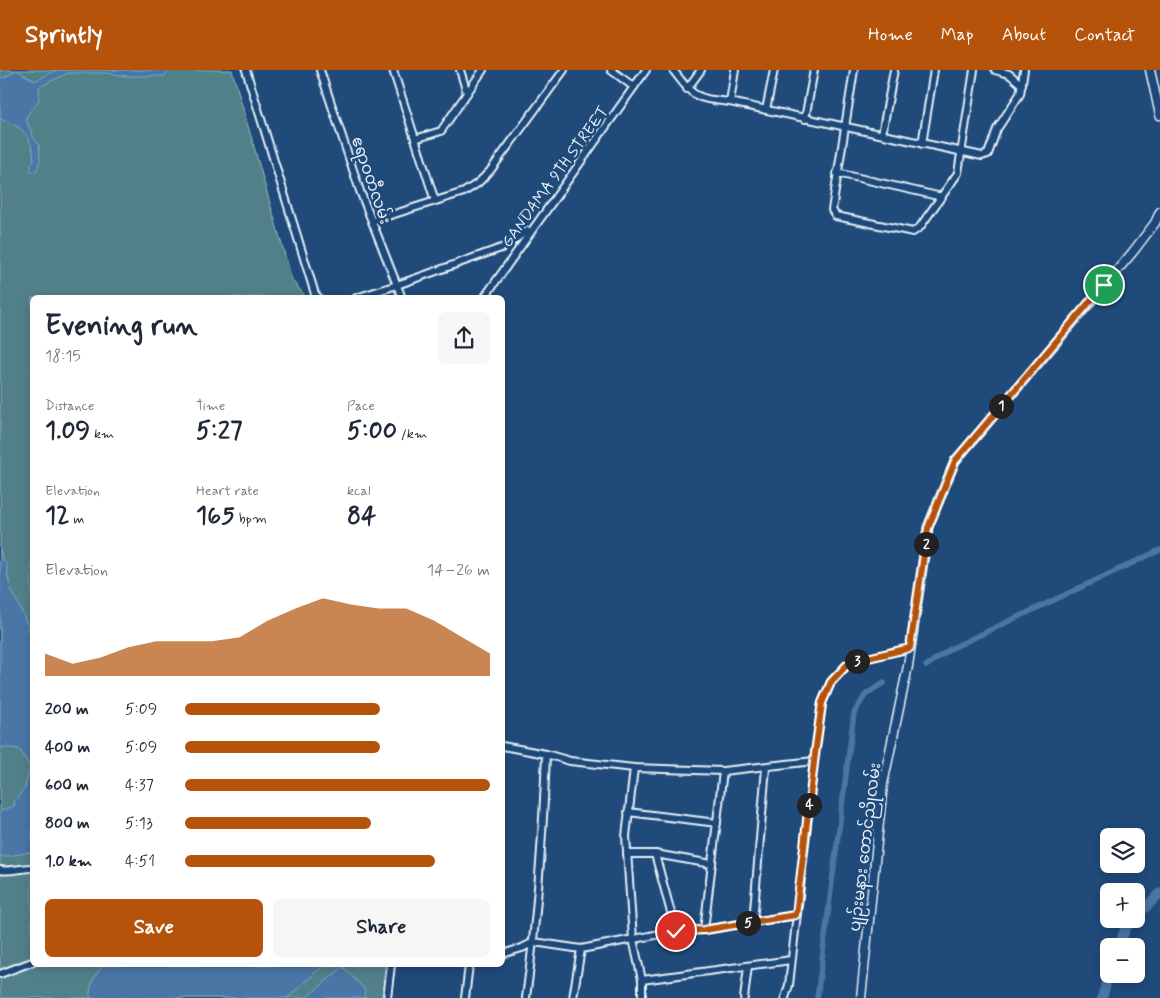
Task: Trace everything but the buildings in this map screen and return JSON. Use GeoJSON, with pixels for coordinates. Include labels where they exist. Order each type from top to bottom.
{"type":"FeatureCollection","features":[{"type":"Feature","properties":{"kind":"main road"},"geometry":{"type":"LineString","coordinates":[[1150,70],[1160,115]]}},
{"type":"Feature","properties":{"kind":"main road","name":"ပျဉ်းမနား တောင်ညိုလမ်း"},"geometry":{"type":"LineString","coordinates":[[861,998],[883,784],[908,666],[928,528],[955,461],[1132,253],[1155,223],[1160,212]]}},
{"type":"Feature","properties":{"kind":"street"},"geometry":{"type":"LineString","coordinates":[[246,70],[316,295]]}},
{"type":"Feature","properties":{"kind":"street","name":"ဧရာဝတီလမ်း"},"geometry":{"type":"LineString","coordinates":[[320,70],[360,191],[401,295]]}},
{"type":"Feature","properties":{"kind":"street"},"geometry":{"type":"LineString","coordinates":[[393,70],[435,201]]}},
{"type":"Feature","properties":{"kind":"street"},"geometry":{"type":"LineString","coordinates":[[460,70],[467,93]]}},
{"type":"Feature","properties":{"kind":"street"},"geometry":{"type":"LineString","coordinates":[[415,139],[441,130],[484,70]]}},
{"type":"Feature","properties":{"kind":"street"},"geometry":{"type":"LineString","coordinates":[[372,221],[464,192],[478,183],[490,171],[564,70]]}},
{"type":"Feature","properties":{"kind":"street"},"geometry":{"type":"LineString","coordinates":[[611,70],[634,87]]}},
{"type":"Feature","properties":{"kind":"street","name":"GANDAMA 9TH STREET"},"geometry":{"type":"LineString","coordinates":[[486,295],[533,226],[646,70]]}},
{"type":"Feature","properties":{"kind":"street"},"geometry":{"type":"LineString","coordinates":[[673,70],[687,89],[699,98],[730,102],[982,156],[988,154],[997,128],[1020,94],[1024,70]]}},
{"type":"Feature","properties":{"kind":"street"},"geometry":{"type":"LineString","coordinates":[[687,89],[702,70]]}},
{"type":"Feature","properties":{"kind":"street"},"geometry":{"type":"LineString","coordinates":[[730,102],[735,70]]}},
{"type":"Feature","properties":{"kind":"street"},"geometry":{"type":"LineString","coordinates":[[766,110],[774,70]]}},
{"type":"Feature","properties":{"kind":"street"},"geometry":{"type":"LineString","coordinates":[[805,119],[814,70]]}},
{"type":"Feature","properties":{"kind":"street"},"geometry":{"type":"LineString","coordinates":[[854,70],[832,210],[836,216],[912,232],[920,226],[958,174],[974,70]]}},
{"type":"Feature","properties":{"kind":"street"},"geometry":{"type":"LineString","coordinates":[[882,134],[894,70]]}},
{"type":"Feature","properties":{"kind":"street"},"geometry":{"type":"LineString","coordinates":[[922,144],[934,70]]}},
{"type":"Feature","properties":{"kind":"street"},"geometry":{"type":"LineString","coordinates":[[995,70],[1009,74],[1022,85]]}},
{"type":"Feature","properties":{"kind":"street"},"geometry":{"type":"LineString","coordinates":[[837,173],[942,197]]}},
{"type":"Feature","properties":{"kind":"street"},"geometry":{"type":"LineString","coordinates":[[365,295],[504,247],[533,226]]}},
{"type":"Feature","properties":{"kind":"street"},"geometry":{"type":"LineString","coordinates":[[785,998],[822,703],[831,682],[847,665],[910,648]]}},
{"type":"Feature","properties":{"kind":"street"},"geometry":{"type":"LineString","coordinates":[[505,747],[546,754],[570,761],[634,768],[723,771],[814,762]]}},
{"type":"Feature","properties":{"kind":"street"},"geometry":{"type":"LineString","coordinates":[[526,998],[534,942],[543,835],[546,754]]}},
{"type":"Feature","properties":{"kind":"street"},"geometry":{"type":"LineString","coordinates":[[753,922],[766,767]]}},
{"type":"Feature","properties":{"kind":"street"},"geometry":{"type":"LineString","coordinates":[[634,768],[626,836],[633,939],[642,980],[642,998]]}},
{"type":"Feature","properties":{"kind":"street"},"geometry":{"type":"LineString","coordinates":[[704,930],[723,771]]}},
{"type":"Feature","properties":{"kind":"street"},"geometry":{"type":"LineString","coordinates":[[628,812],[717,823]]}},
{"type":"Feature","properties":{"kind":"street"},"geometry":{"type":"LineString","coordinates":[[627,854],[655,854],[712,864]]}},
{"type":"Feature","properties":{"kind":"street"},"geometry":{"type":"LineString","coordinates":[[655,854],[676,931]]}},
{"type":"Feature","properties":{"kind":"street"},"geometry":{"type":"LineString","coordinates":[[0,870],[30,868]]}},
{"type":"Feature","properties":{"kind":"street"},"geometry":{"type":"LineString","coordinates":[[505,953],[534,942],[581,949],[676,931],[704,930],[796,915]]}},
{"type":"Feature","properties":{"kind":"street"},"geometry":{"type":"LineString","coordinates":[[573,998],[581,949]]}},
{"type":"Feature","properties":{"kind":"street"},"geometry":{"type":"LineString","coordinates":[[642,980],[791,960]]}},
{"type":"Feature","properties":{"kind":"street"},"geometry":{"type":"LineString","coordinates":[[0,974],[30,963]]}},
{"type":"Feature","properties":{"kind":"street"},"geometry":{"type":"LineString","coordinates":[[744,998],[748,966]]}},
{"type":"Feature","properties":{"kind":"street"},"geometry":{"type":"LineString","coordinates":[[387,998],[391,967]]}},
{"type":"Feature","properties":{"kind":"street"},"geometry":{"type":"LineString","coordinates":[[465,998],[469,967]]}},
{"type":"Feature","properties":{"kind":"green space"},"geometry":{"type":"Polygon","coordinates":[[[0,70],[232,70],[292,280],[304,295],[30,295],[30,967],[385,967],[382,998],[0,998],[0,70]]]}},
{"type":"Feature","properties":{"kind":"water"},"geometry":{"type":"Polygon","coordinates":[[[16,70],[35,81],[57,70],[169,70],[165,76],[68,73],[39,87],[39,99],[26,119],[34,139],[39,145],[40,160],[36,172],[31,172],[31,164],[34,162],[29,139],[21,129],[0,119],[0,76],[4,78],[16,70]]]}},
{"type":"Feature","properties":{"kind":"water"},"geometry":{"type":"Polygon","coordinates":[[[0,549],[3,560],[7,565],[9,583],[28,626],[30,635],[30,766],[19,749],[0,747],[0,549]]]}},
{"type":"Feature","properties":{"kind":"water"},"geometry":{"type":"Polygon","coordinates":[[[30,766],[30,852],[0,856],[0,811],[14,806],[15,800],[25,788],[30,766]]]}},
{"type":"Feature","properties":{"kind":"water"},"geometry":{"type":"Polygon","coordinates":[[[102,967],[322,967],[287,998],[90,998],[90,989],[102,967]]]}},
{"type":"Feature","properties":{"kind":"water"},"geometry":{"type":"Polygon","coordinates":[[[343,967],[365,990],[364,998],[306,998],[343,967]]]}},
{"type":"Feature","properties":{"kind":"waterway"},"geometry":{"type":"LineString","coordinates":[[926,666],[950,649],[1160,550]]}},
{"type":"Feature","properties":{"kind":"waterway"},"geometry":{"type":"LineString","coordinates":[[817,998],[854,713],[866,694],[884,683]]}},
{"type":"Feature","properties":{"kind":"waterway"},"geometry":{"type":"LineString","coordinates":[[1145,908],[1160,893]]}},
{"type":"Feature","properties":{"kind":"waterway"},"geometry":{"type":"LineString","coordinates":[[1122,938],[1126,928]]}},
{"type":"Feature","properties":{"kind":"waterway"},"geometry":{"type":"LineString","coordinates":[[1102,998],[1106,983]]}},
{"type":"Feature","properties":{"kind":"route"},"geometry":{"type":"LineString","coordinates":[[676,931],[704,930],[796,915],[822,703],[831,682],[847,665],[910,648],[928,528],[955,461],[1104,285]]}}]}
